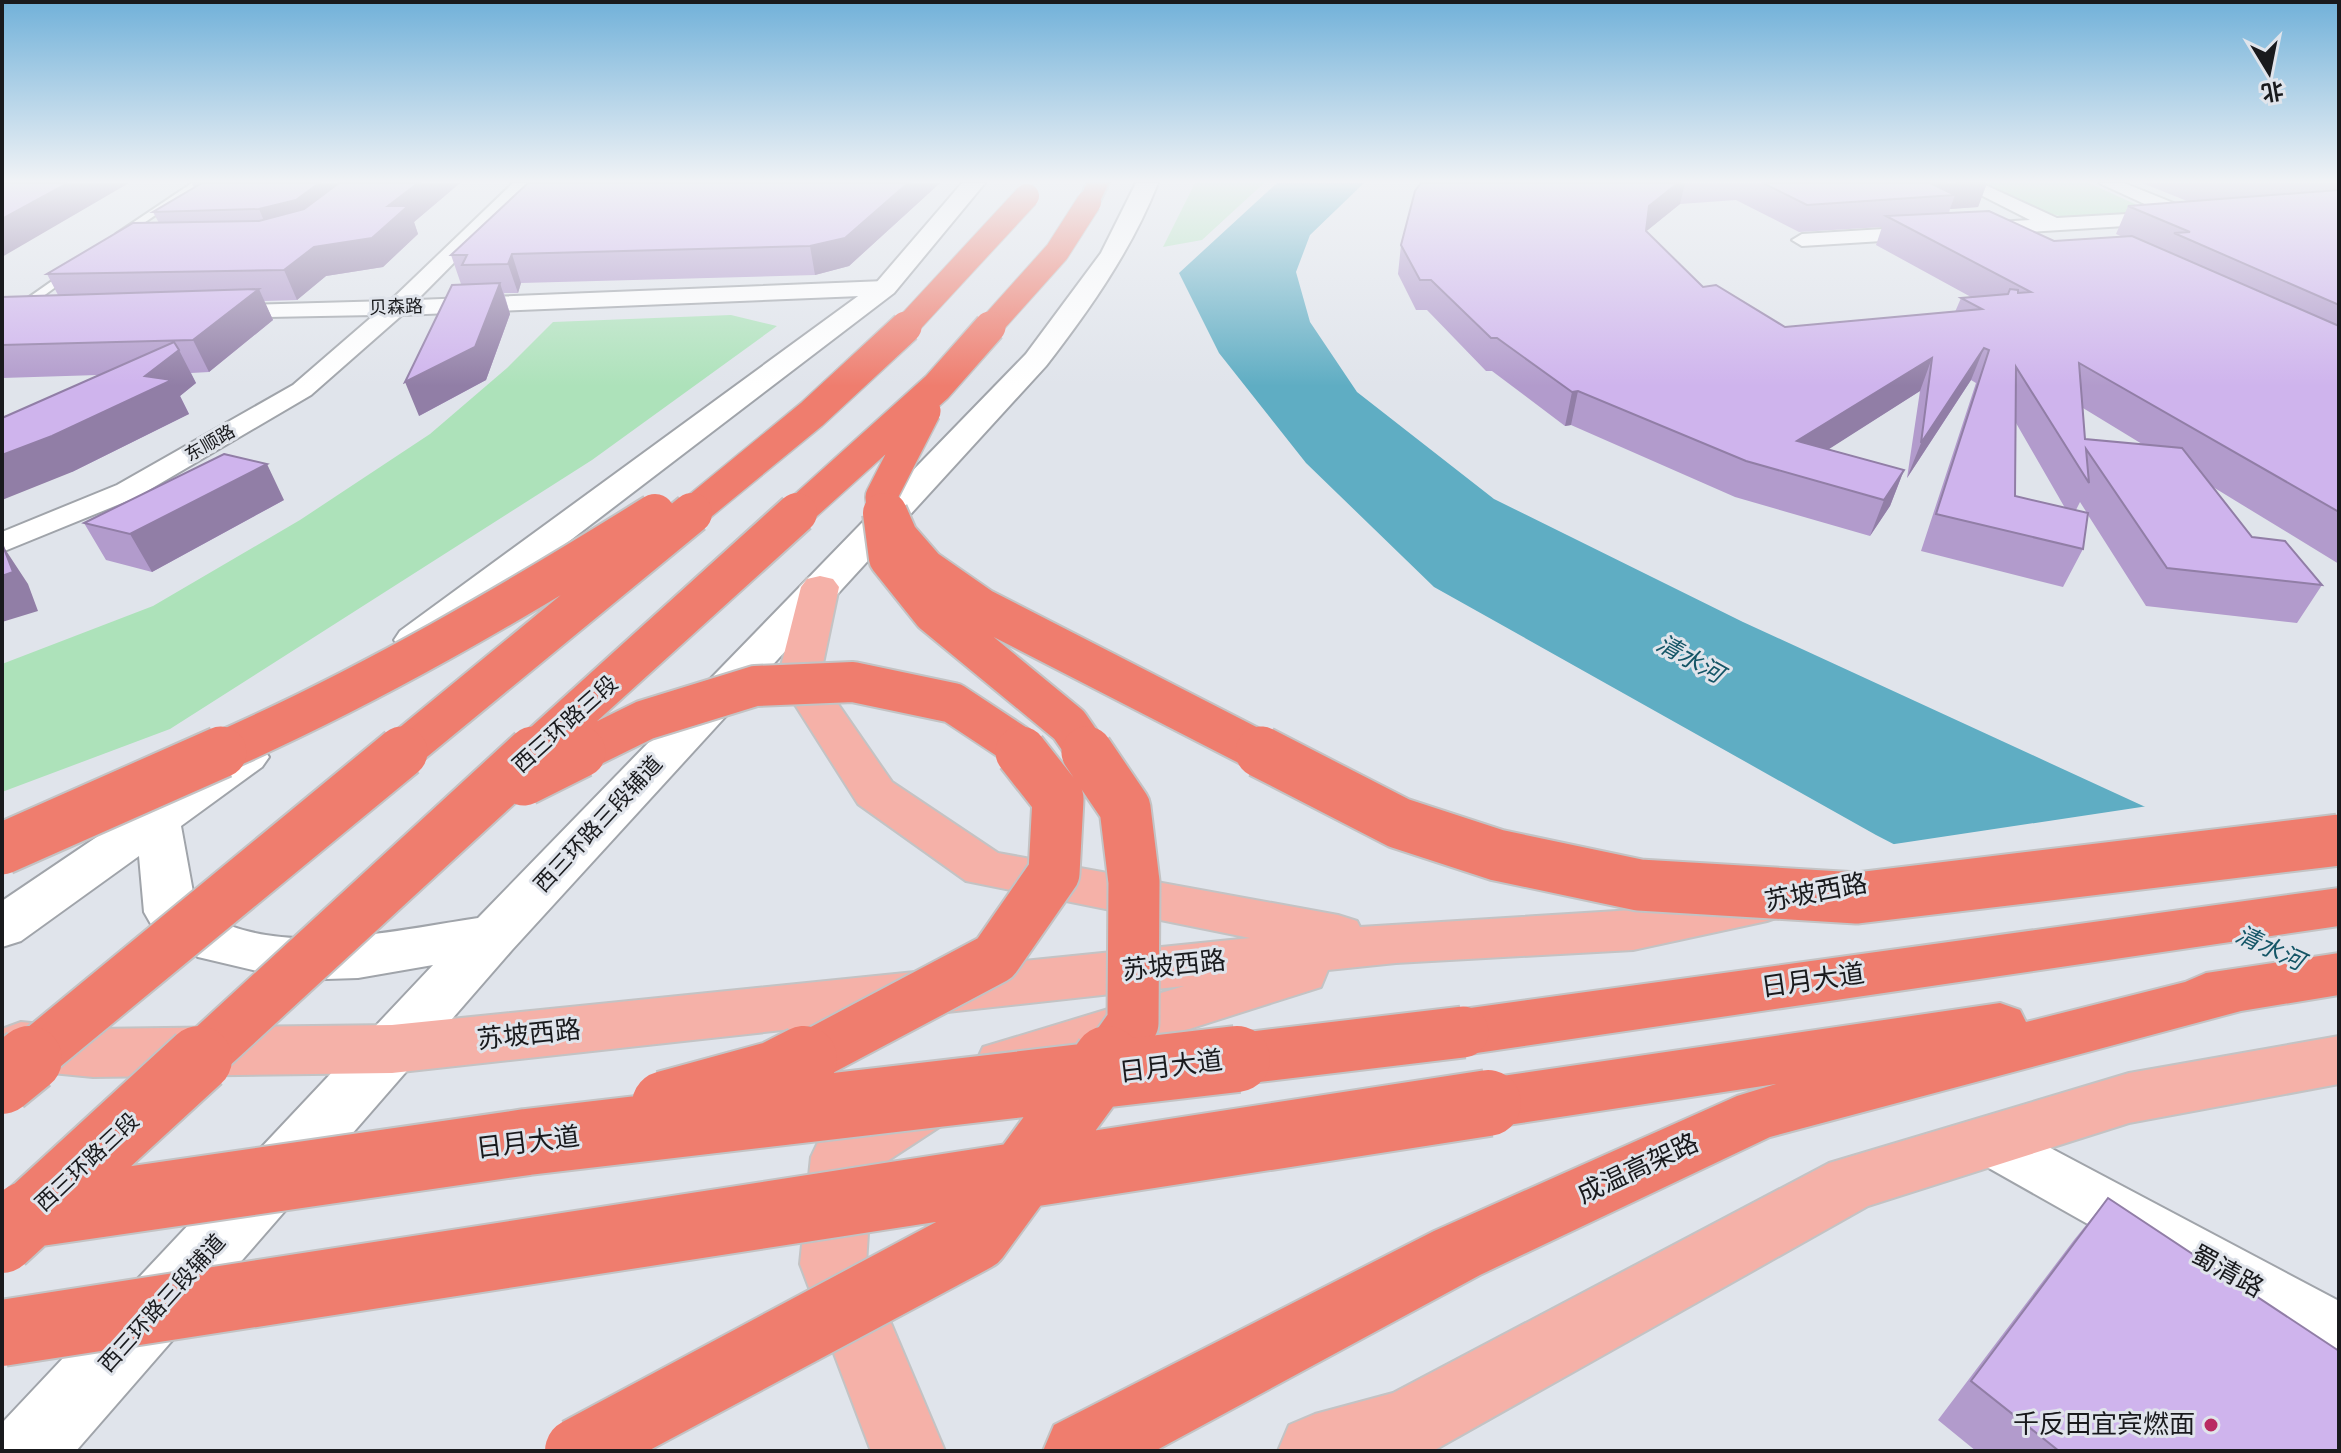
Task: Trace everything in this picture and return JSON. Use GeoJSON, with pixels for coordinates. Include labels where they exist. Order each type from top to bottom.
{"type":"FeatureCollection","features":[{"type":"Feature","properties":{"kind":"highway"},"geometry":{"type":"LineString","coordinates":[[2,1081],[812,414],[896,338],[976,251]]}},
{"type":"Feature","properties":{"kind":"highway","name":"西三环路三段"},"geometry":{"type":"LineString","coordinates":[[2,1240],[478,802],[937,387],[1058,251]]}},
{"type":"Feature","properties":{"kind":"highway"},"geometry":{"type":"LineString","coordinates":[[578,1451],[976,1238],[1133,1023],[1134,882],[1125,808],[1069,725],[933,613],[889,558],[881,497],[937,387]]}},
{"type":"Feature","properties":{"kind":"highway"},"geometry":{"type":"LineString","coordinates":[[2,849],[291,721],[533,590],[812,414]]}},
{"type":"Feature","properties":{"kind":"highway"},"geometry":{"type":"LineString","coordinates":[[882,501],[898,538],[925,569],[981,608],[1399,823],[1497,855],[1639,885],[1857,898],[2339,840]]}},
{"type":"Feature","properties":{"kind":"highway"},"geometry":{"type":"LineString","coordinates":[[478,802],[645,720],[755,686],[853,682],[953,703],[1015,744],[1058,799],[1054,873],[995,958],[775,1074],[527,1142]]}},
{"type":"Feature","properties":{"kind":"highway","name":"日月大道"},"geometry":{"type":"LineString","coordinates":[[2,1218],[527,1142],[1463,1032],[2339,907]]}},
{"type":"Feature","properties":{"kind":"highway"},"geometry":{"type":"LineString","coordinates":[[2,1333],[2339,974]]}},
{"type":"Feature","properties":{"kind":"highway","name":"成温高架路"},"geometry":{"type":"LineString","coordinates":[[1080,1451],[1457,1253],[1758,1114],[2236,991]]}},
{"type":"Feature","properties":{"kind":"main road"},"geometry":{"type":"LineString","coordinates":[[2,927],[450,615],[885,288],[917,251]]}},
{"type":"Feature","properties":{"kind":"main road","name":"西三环路三段辅道"},"geometry":{"type":"LineString","coordinates":[[27,1451],[493,936],[1036,360],[1076,309],[1113,251]]}},
{"type":"Feature","properties":{"kind":"main road"},"geometry":{"type":"LineString","coordinates":[[820,587],[799,678],[875,793],[984,868],[1315,931],[1396,943]]}},
{"type":"Feature","properties":{"kind":"main road","name":"苏坡西路"},"geometry":{"type":"LineString","coordinates":[[2,1044],[93,1053],[392,1049],[1396,943],[1633,930],[1907,874],[2339,815]]}},
{"type":"Feature","properties":{"kind":"main road"},"geometry":{"type":"LineString","coordinates":[[155,819],[165,864],[170,912],[217,943],[295,959],[358,957],[493,936]]}},
{"type":"Feature","properties":{"kind":"main road"},"geometry":{"type":"LineString","coordinates":[[908,1451],[833,1264],[842,1157],[914,1110],[1004,1064],[1396,943]]}},
{"type":"Feature","properties":{"kind":"main road"},"geometry":{"type":"LineString","coordinates":[[1315,1451],[1404,1427],[1851,1183],[2129,1098],[2339,1060]]}},
{"type":"Feature","properties":{"kind":"street","name":"东顺路"},"geometry":{"type":"LineString","coordinates":[[2,543],[127,491],[302,390],[396,308],[455,251]]}},
{"type":"Feature","properties":{"kind":"street","name":"贝森路"},"geometry":{"type":"LineString","coordinates":[[195,312],[396,308],[885,288]]}},
{"type":"Feature","properties":{"kind":"street"},"geometry":{"type":"LineString","coordinates":[[6,316],[56,315]]}},
{"type":"Feature","properties":{"kind":"street","name":"蜀清路"},"geometry":{"type":"LineString","coordinates":[[1990,1142],[2339,1333]]}},
{"type":"Feature","properties":{"kind":"lane"},"geometry":{"type":"LineString","coordinates":[[6,316],[79,264]]}},
{"type":"Feature","properties":{"kind":"green space"},"geometry":{"type":"Polygon","coordinates":[[[731,315],[777,326],[592,460],[170,729],[2,792],[2,664],[153,606],[300,520],[430,434],[507,368],[553,322],[731,315]]]}},
{"type":"Feature","properties":{"kind":"water","name":"清水河"},"geometry":{"type":"Polygon","coordinates":[[[1203,251],[1304,251],[1296,272],[1310,322],[1357,392],[1494,499],[1743,622],[2339,896],[2339,1074],[1876,835],[1434,587],[1306,463],[1219,353],[1179,273],[1203,251]]]}},
{"type":"Feature","properties":{"kind":"pier"},"geometry":{"type":"Polygon","coordinates":[[[2148,806],[2339,891],[2339,1078],[1888,845],[2148,806]]]}},
{"type":"Feature","properties":{"kind":"building"},"geometry":{"type":"Polygon","coordinates":[[[86,251],[309,251],[284,270],[47,274],[86,251]]]}},
{"type":"Feature","properties":{"kind":"building"},"geometry":{"type":"Polygon","coordinates":[[[455,251],[631,251],[512,254],[508,264],[462,265],[467,255],[451,255],[455,251]]]}},
{"type":"Feature","properties":{"kind":"building"},"geometry":{"type":"Polygon","coordinates":[[[1404,251],[1666,251],[1703,287],[1716,285],[1785,327],[1982,309],[1961,298],[2008,294],[2010,289],[2018,290],[2018,293],[2031,292],[1952,251],[2166,251],[2339,326],[2339,512],[2079,363],[2085,439],[2182,448],[2252,537],[2285,541],[2322,585],[2167,568],[2086,449],[2089,483],[2016,367],[2015,496],[2088,513],[2083,549],[1936,514],[1989,350],[1984,348],[1921,443],[1932,358],[1797,441],[1904,470],[1884,500],[1746,461],[1578,391],[1572,392],[1497,338],[1491,338],[1431,280],[1420,280],[1404,251]]]}},
{"type":"Feature","properties":{"kind":"building"},"geometry":{"type":"Polygon","coordinates":[[[2215,251],[2339,251],[2339,305],[2215,251]]]}},
{"type":"Feature","properties":{"kind":"building"},"geometry":{"type":"Polygon","coordinates":[[[500,283],[475,347],[405,382],[452,285],[500,283]]]}},
{"type":"Feature","properties":{"kind":"building"},"geometry":{"type":"Polygon","coordinates":[[[259,289],[193,340],[2,345],[2,297],[259,289]]]}},
{"type":"Feature","properties":{"kind":"building"},"geometry":{"type":"Polygon","coordinates":[[[174,342],[179,350],[145,376],[172,380],[52,436],[2,455],[2,418],[174,342]]]}},
{"type":"Feature","properties":{"kind":"building"},"geometry":{"type":"Polygon","coordinates":[[[224,454],[267,464],[130,534],[84,523],[224,454]]]}},
{"type":"Feature","properties":{"kind":"building"},"geometry":{"type":"Polygon","coordinates":[[[2,546],[13,572],[2,576],[2,546]]]}},
{"type":"Feature","properties":{"kind":"building"},"geometry":{"type":"Polygon","coordinates":[[[2108,1198],[2339,1351],[2339,1451],[2059,1451],[1971,1381],[2108,1198]]]}},
{"type":"Feature","properties":{"kind":"place","name":"千反田宜宾燃面"},"geometry":{"type":"Point","coordinates":[2211,1425]}}]}
